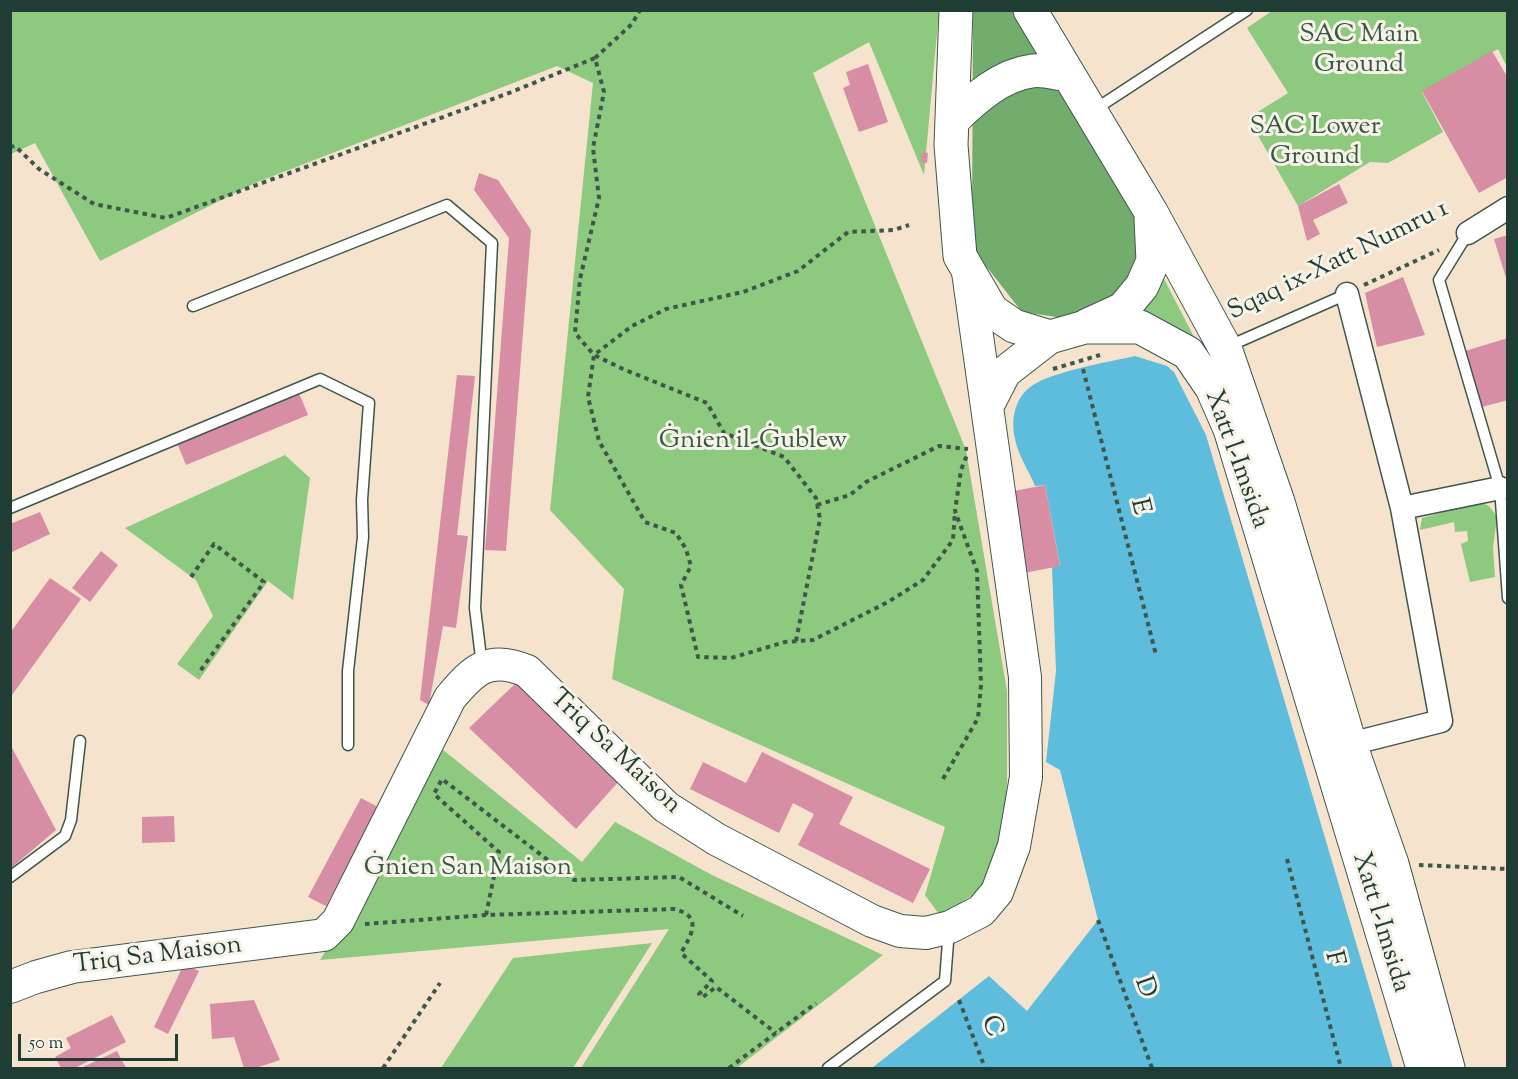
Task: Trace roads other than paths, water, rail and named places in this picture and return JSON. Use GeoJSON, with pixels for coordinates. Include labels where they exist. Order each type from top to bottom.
{"type":"FeatureCollection","features":[{"type":"Feature","properties":{"kind":"highway"},"geometry":{"type":"LineString","coordinates":[[956,10],[951,145],[960,256],[993,311],[1014,326],[1050,337]]}},
{"type":"Feature","properties":{"kind":"highway","name":"Xatt l-Imsida"},"geometry":{"type":"LineString","coordinates":[[1030,10],[1151,212],[1225,348],[1278,502],[1350,744],[1392,864],[1448,1068]]}},
{"type":"Feature","properties":{"kind":"highway"},"geometry":{"type":"LineString","coordinates":[[953,120],[976,98],[1002,81],[1032,70],[1069,75]]}},
{"type":"Feature","properties":{"kind":"highway"},"geometry":{"type":"LineString","coordinates":[[1085,327],[1123,309],[1142,286],[1154,261],[1151,212]]}},
{"type":"Feature","properties":{"kind":"highway","name":"Xatt l-Imsida"},"geometry":{"type":"LineString","coordinates":[[1050,337],[1085,327],[1140,327],[1188,352],[1212,388],[1230,429],[1423,1068]]}},
{"type":"Feature","properties":{"kind":"street","name":"Sqaq ix-Xatt Numru 1"},"geometry":{"type":"LineString","coordinates":[[1468,233],[1508,208]]}},
{"type":"Feature","properties":{"kind":"street","name":"Triq Sa Maison"},"geometry":{"type":"LineString","coordinates":[[10,987],[36,976],[72,967],[324,935],[338,921],[450,698],[482,666],[508,663],[527,671],[666,807],[716,839],[872,921],[900,931],[926,933],[950,927],[981,910],[997,892],[1014,846],[1026,777],[1025,677],[968,272]]}},
{"type":"Feature","properties":{"kind":"street"},"geometry":{"type":"LineString","coordinates":[[1347,294],[1402,508],[1441,721],[1350,744]]}},
{"type":"Feature","properties":{"kind":"street"},"geometry":{"type":"LineString","coordinates":[[988,405],[1005,372],[1050,337]]}},
{"type":"Feature","properties":{"kind":"street"},"geometry":{"type":"LineString","coordinates":[[1402,508],[1500,488]]}},
{"type":"Feature","properties":{"kind":"lane"},"geometry":{"type":"LineString","coordinates":[[1091,112],[1247,10]]}},
{"type":"Feature","properties":{"kind":"lane"},"geometry":{"type":"LineString","coordinates":[[193,306],[447,205],[492,243],[475,608],[482,666]]}},
{"type":"Feature","properties":{"kind":"lane"},"geometry":{"type":"LineString","coordinates":[[1468,233],[1438,280],[1500,488],[1508,598]]}},
{"type":"Feature","properties":{"kind":"lane","name":"Sqaq ix-Xatt Numru 1"},"geometry":{"type":"LineString","coordinates":[[1225,348],[1347,294]]}},
{"type":"Feature","properties":{"kind":"lane"},"geometry":{"type":"LineString","coordinates":[[10,508],[320,379],[369,403],[362,500],[363,537],[348,671],[348,745]]}},
{"type":"Feature","properties":{"kind":"lane"},"geometry":{"type":"LineString","coordinates":[[10,876],[65,836],[71,820],[80,741]]}},
{"type":"Feature","properties":{"kind":"lane"},"geometry":{"type":"LineString","coordinates":[[828,1068],[945,981],[950,927]]}},
{"type":"Feature","properties":{"kind":"water"},"geometry":{"type":"Polygon","coordinates":[[[1135,356],[1167,366],[1174,372],[1206,435],[1393,1068],[872,1068],[989,976],[1027,1011],[1098,920],[1060,770],[1046,762],[1056,671],[1052,567],[1060,565],[1045,485],[1035,486],[1016,445],[1013,425],[1020,398],[1038,382],[1079,368],[1135,356]]]}},
{"type":"Feature","properties":{"kind":"park label","name":"SAC Main Ground"},"geometry":{"type":"Point","coordinates":[1359,52]}},
{"type":"Feature","properties":{"kind":"park label","name":"SAC Lower Ground"},"geometry":{"type":"Point","coordinates":[1315,144]}},
{"type":"Feature","properties":{"kind":"park label","name":"Ġnien il-Ġublew"},"geometry":{"type":"Point","coordinates":[753,443]}},
{"type":"Feature","properties":{"kind":"park label","name":"Ġnien San Maison"},"geometry":{"type":"Point","coordinates":[468,870]}}]}
